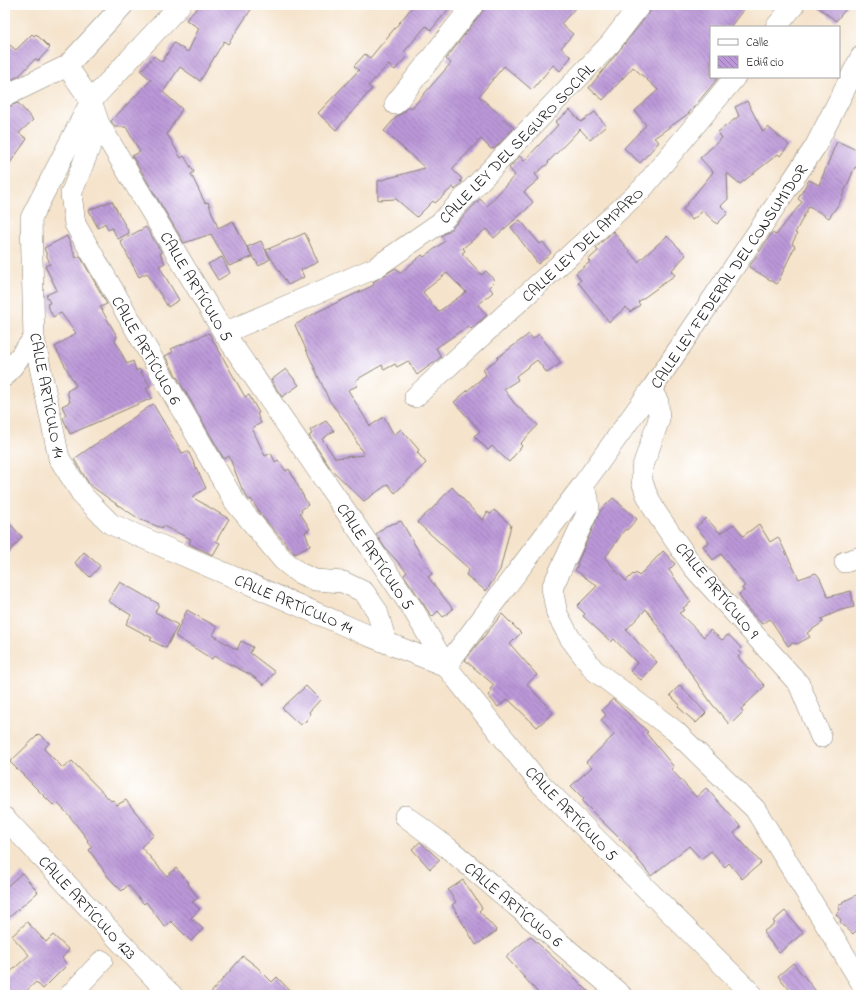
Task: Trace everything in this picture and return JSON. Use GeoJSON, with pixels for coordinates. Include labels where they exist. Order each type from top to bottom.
{"type":"FeatureCollection","features":[{"type":"Feature","properties":{"kind":"street"},"geometry":{"type":"LineString","coordinates":[[5,96],[67,66],[123,5]]}},
{"type":"Feature","properties":{"kind":"street","name":"CALLE ARTÍCULO 14"},"geometry":{"type":"LineString","coordinates":[[180,5],[91,101],[31,218],[34,338],[59,458],[83,496],[111,524],[386,642],[446,666]]}},
{"type":"Feature","properties":{"kind":"street"},"geometry":{"type":"LineString","coordinates":[[395,104],[473,5]]}},
{"type":"Feature","properties":{"kind":"street","name":"CALLE LEY DEL SEGURO SOCIAL"},"geometry":{"type":"LineString","coordinates":[[224,333],[375,268],[442,222],[610,44],[640,5]]}},
{"type":"Feature","properties":{"kind":"street"},"geometry":{"type":"LineString","coordinates":[[777,26],[794,5]]}},
{"type":"Feature","properties":{"kind":"street","name":"CALLE LEY FEDERAL DEL CONSUMIDOR"},"geometry":{"type":"LineString","coordinates":[[446,666],[582,486],[651,390],[815,147],[861,57]]}},
{"type":"Feature","properties":{"kind":"street","name":"CALLE ARTÍCULO 5"},"geometry":{"type":"LineString","coordinates":[[67,66],[91,101],[99,124],[224,333],[414,611],[446,666],[538,781],[753,995]]}},
{"type":"Feature","properties":{"kind":"street","name":"CALLE LEY DEL AMPARO"},"geometry":{"type":"LineString","coordinates":[[415,397],[642,189],[734,78]]}},
{"type":"Feature","properties":{"kind":"street","name":"CALLE ARTÍCULO 6"},"geometry":{"type":"LineString","coordinates":[[99,124],[71,194],[75,224],[235,502],[283,560],[299,573],[315,580],[343,582],[364,592],[377,611],[386,642]]}},
{"type":"Feature","properties":{"kind":"street"},"geometry":{"type":"LineString","coordinates":[[5,376],[34,338]]}},
{"type":"Feature","properties":{"kind":"street","name":"CALLE ARTÍCULO 9"},"geometry":{"type":"LineString","coordinates":[[651,390],[658,402],[659,419],[642,469],[642,481],[646,494],[655,511],[694,568],[799,684],[821,737]]}},
{"type":"Feature","properties":{"kind":"street"},"geometry":{"type":"LineString","coordinates":[[582,486],[588,498],[589,508],[552,588],[557,614],[570,638],[594,670],[675,731],[755,809],[861,982]]}},
{"type":"Feature","properties":{"kind":"street","name":"CALLE ARTÍCULO 6"},"geometry":{"type":"LineString","coordinates":[[405,816],[448,848],[621,995]]}},
{"type":"Feature","properties":{"kind":"street","name":"CALLE ARTÍCULO 123"},"geometry":{"type":"LineString","coordinates":[[5,818],[159,983],[172,995]]}},
{"type":"Feature","properties":{"kind":"street"},"geometry":{"type":"LineString","coordinates":[[70,995],[102,961]]}},
{"type":"Feature","properties":{"kind":"building"},"geometry":{"type":"Polygon","coordinates":[[[200,5],[254,5],[228,44],[224,41],[200,81],[180,67],[163,92],[182,109],[167,134],[181,158],[184,156],[194,172],[191,174],[205,203],[208,202],[218,228],[233,221],[252,257],[229,266],[211,234],[184,243],[132,156],[140,152],[126,127],[115,127],[111,121],[151,80],[141,71],[154,56],[162,62],[174,43],[188,52],[199,28],[186,20],[200,5]]]}},
{"type":"Feature","properties":{"kind":"building"},"geometry":{"type":"Polygon","coordinates":[[[414,5],[452,5],[431,30],[426,26],[404,52],[408,55],[395,70],[388,65],[368,86],[372,89],[336,130],[318,113],[359,70],[354,66],[365,54],[370,58],[414,5]]]}},
{"type":"Feature","properties":{"kind":"building"},"geometry":{"type":"Polygon","coordinates":[[[487,5],[578,5],[561,24],[573,34],[561,48],[571,57],[560,71],[553,65],[532,90],[504,66],[479,96],[514,128],[494,149],[491,149],[481,139],[452,169],[462,179],[460,181],[462,182],[455,190],[453,187],[435,203],[433,201],[417,217],[396,199],[378,200],[378,181],[425,168],[384,131],[397,116],[404,112],[409,106],[412,108],[451,63],[446,59],[487,5]]]}},
{"type":"Feature","properties":{"kind":"building"},"geometry":{"type":"Polygon","coordinates":[[[652,5],[669,5],[675,11],[680,5],[747,5],[731,26],[710,26],[710,78],[718,78],[688,114],[654,138],[659,142],[640,163],[624,148],[646,125],[635,111],[658,90],[633,67],[603,100],[589,88],[650,12],[652,5]]]}},
{"type":"Feature","properties":{"kind":"building"},"geometry":{"type":"Polygon","coordinates":[[[815,5],[849,5],[836,21],[815,5]]]}},
{"type":"Feature","properties":{"kind":"building"},"geometry":{"type":"Polygon","coordinates":[[[32,34],[34,36],[36,34],[50,48],[38,61],[35,59],[20,75],[11,80],[5,75],[5,41],[16,50],[32,34]]]}},
{"type":"Feature","properties":{"kind":"building"},"geometry":{"type":"Polygon","coordinates":[[[747,101],[763,132],[768,127],[789,145],[780,156],[778,154],[740,184],[727,173],[728,199],[721,206],[728,213],[717,224],[703,211],[692,220],[683,209],[713,172],[700,158],[722,138],[718,132],[739,116],[735,107],[747,101]]]}},
{"type":"Feature","properties":{"kind":"building"},"geometry":{"type":"Polygon","coordinates":[[[18,103],[33,120],[19,133],[27,139],[5,170],[5,108],[18,103]]]}},
{"type":"Feature","properties":{"kind":"building"},"geometry":{"type":"Polygon","coordinates":[[[570,110],[581,122],[595,112],[606,126],[590,140],[580,129],[548,162],[549,163],[535,174],[539,179],[524,192],[533,202],[527,209],[494,238],[486,229],[463,248],[465,251],[462,253],[482,275],[486,271],[495,281],[489,287],[493,292],[478,305],[487,315],[471,329],[468,326],[436,348],[441,357],[417,375],[408,361],[397,367],[395,364],[384,370],[382,365],[356,380],[357,386],[348,390],[370,426],[384,417],[394,435],[401,429],[419,450],[417,452],[426,463],[395,493],[388,484],[364,501],[331,469],[309,436],[312,434],[310,430],[326,421],[334,431],[322,439],[335,458],[364,455],[346,423],[329,400],[295,325],[317,312],[374,285],[373,282],[396,268],[400,273],[422,255],[424,257],[445,241],[441,236],[450,230],[480,199],[487,206],[515,175],[509,168],[520,156],[524,161],[558,125],[555,122],[570,110]],[[447,273],[423,292],[438,312],[466,292],[447,273]]]}},
{"type":"Feature","properties":{"kind":"building"},"geometry":{"type":"Polygon","coordinates":[[[837,141],[861,152],[857,168],[855,167],[840,202],[829,218],[809,206],[795,233],[797,234],[792,244],[795,246],[777,284],[749,267],[772,233],[776,235],[802,202],[798,199],[809,180],[819,185],[837,141]]]}},
{"type":"Feature","properties":{"kind":"building"},"geometry":{"type":"Polygon","coordinates":[[[112,201],[129,233],[118,239],[112,228],[108,230],[105,223],[98,228],[89,210],[112,201]]]}},
{"type":"Feature","properties":{"kind":"building"},"geometry":{"type":"Polygon","coordinates":[[[520,220],[540,244],[543,242],[551,253],[538,264],[511,227],[520,220]]]}},
{"type":"Feature","properties":{"kind":"building"},"geometry":{"type":"Polygon","coordinates":[[[146,227],[162,253],[160,254],[165,263],[159,266],[179,300],[168,307],[147,273],[139,277],[120,241],[146,227]]]}},
{"type":"Feature","properties":{"kind":"building"},"geometry":{"type":"Polygon","coordinates":[[[613,231],[638,262],[667,236],[686,255],[671,271],[675,275],[638,302],[640,305],[630,312],[626,307],[609,322],[578,282],[581,280],[576,273],[590,262],[588,260],[598,251],[596,248],[613,231]]]}},
{"type":"Feature","properties":{"kind":"building"},"geometry":{"type":"Polygon","coordinates":[[[305,233],[318,262],[301,270],[304,277],[288,285],[266,250],[305,233]]]}},
{"type":"Feature","properties":{"kind":"building"},"geometry":{"type":"Polygon","coordinates":[[[67,236],[76,258],[80,256],[107,304],[100,307],[117,336],[115,341],[127,364],[133,361],[136,371],[139,369],[150,386],[146,389],[152,398],[70,434],[63,418],[66,415],[62,406],[70,402],[67,391],[76,386],[55,347],[76,333],[61,313],[53,317],[47,304],[50,303],[46,295],[57,290],[45,266],[50,264],[44,248],[67,236]]]}},
{"type":"Feature","properties":{"kind":"building"},"geometry":{"type":"Polygon","coordinates":[[[261,241],[270,259],[259,266],[247,247],[261,241]]]}},
{"type":"Feature","properties":{"kind":"building"},"geometry":{"type":"Polygon","coordinates":[[[222,257],[230,273],[218,280],[208,264],[222,257]]]}},
{"type":"Feature","properties":{"kind":"building"},"geometry":{"type":"Polygon","coordinates":[[[209,333],[245,397],[249,395],[259,413],[257,414],[261,423],[252,428],[265,456],[271,453],[275,462],[278,460],[286,471],[289,469],[308,505],[301,510],[302,512],[300,513],[310,529],[305,532],[310,546],[295,554],[261,515],[251,499],[249,500],[242,489],[229,456],[224,459],[165,356],[173,352],[171,349],[209,333]]]}},
{"type":"Feature","properties":{"kind":"building"},"geometry":{"type":"Polygon","coordinates":[[[529,334],[533,339],[539,334],[561,363],[547,373],[537,360],[516,376],[518,380],[504,389],[514,403],[538,425],[520,444],[522,446],[509,462],[492,446],[488,450],[474,436],[480,431],[454,402],[486,375],[483,369],[529,334]]]}},
{"type":"Feature","properties":{"kind":"building"},"geometry":{"type":"Polygon","coordinates":[[[286,369],[299,385],[282,397],[271,380],[286,369]]]}},
{"type":"Feature","properties":{"kind":"building"},"geometry":{"type":"Polygon","coordinates":[[[153,404],[182,453],[188,451],[206,488],[192,497],[229,519],[216,541],[220,543],[213,555],[189,544],[191,539],[163,526],[162,528],[141,520],[112,501],[90,485],[74,459],[153,404]]]}},
{"type":"Feature","properties":{"kind":"building"},"geometry":{"type":"Polygon","coordinates":[[[452,487],[483,521],[487,512],[491,514],[494,510],[511,525],[500,570],[486,591],[466,575],[469,569],[417,522],[433,508],[452,487]]]}},
{"type":"Feature","properties":{"kind":"building"},"geometry":{"type":"Polygon","coordinates":[[[613,498],[637,519],[627,530],[625,529],[605,558],[626,581],[633,574],[634,575],[636,573],[639,576],[663,551],[675,564],[669,570],[691,602],[683,608],[685,610],[679,613],[704,637],[710,630],[722,640],[728,635],[731,637],[741,648],[738,651],[741,654],[738,657],[765,686],[741,709],[743,712],[730,725],[712,704],[646,609],[626,630],[657,662],[641,680],[630,671],[637,663],[614,639],[611,642],[583,616],[585,614],[577,606],[597,586],[575,570],[578,565],[577,564],[600,511],[613,498]]]}},
{"type":"Feature","properties":{"kind":"building"},"geometry":{"type":"Polygon","coordinates":[[[5,518],[22,537],[5,557],[5,518]]]}},
{"type":"Feature","properties":{"kind":"building"},"geometry":{"type":"Polygon","coordinates":[[[706,518],[720,533],[734,524],[743,536],[759,524],[770,542],[778,537],[799,579],[816,573],[820,578],[828,597],[851,591],[854,607],[841,610],[821,619],[823,622],[807,633],[810,637],[797,644],[793,643],[788,646],[770,619],[762,624],[746,607],[739,594],[744,591],[742,588],[745,586],[721,554],[713,560],[703,546],[709,542],[696,527],[706,518]]]}},
{"type":"Feature","properties":{"kind":"building"},"geometry":{"type":"Polygon","coordinates":[[[401,521],[432,574],[428,577],[453,609],[443,617],[438,611],[432,617],[404,575],[407,572],[385,548],[376,534],[386,526],[401,521]]]}},
{"type":"Feature","properties":{"kind":"building"},"geometry":{"type":"Polygon","coordinates":[[[84,552],[100,566],[90,577],[75,563],[84,552]]]}},
{"type":"Feature","properties":{"kind":"building"},"geometry":{"type":"Polygon","coordinates":[[[120,582],[159,604],[155,612],[178,625],[166,648],[150,640],[152,638],[126,624],[131,615],[108,601],[120,582]]]}},
{"type":"Feature","properties":{"kind":"building"},"geometry":{"type":"Polygon","coordinates":[[[187,610],[217,627],[213,635],[237,650],[241,641],[253,647],[250,653],[275,672],[264,685],[251,675],[214,656],[212,659],[175,636],[187,610]]]}},
{"type":"Feature","properties":{"kind":"building"},"geometry":{"type":"Polygon","coordinates":[[[502,614],[521,633],[510,644],[537,675],[527,684],[553,713],[537,727],[508,699],[498,707],[488,695],[492,692],[490,689],[494,685],[465,660],[502,614]]]}},
{"type":"Feature","properties":{"kind":"building"},"geometry":{"type":"Polygon","coordinates":[[[680,685],[706,713],[696,723],[678,707],[680,705],[670,695],[680,685]]]}},
{"type":"Feature","properties":{"kind":"building"},"geometry":{"type":"Polygon","coordinates":[[[306,686],[320,700],[309,712],[310,714],[306,721],[300,725],[282,708],[306,686]]]}},
{"type":"Feature","properties":{"kind":"building"},"geometry":{"type":"Polygon","coordinates":[[[613,699],[648,732],[646,733],[674,767],[671,769],[696,797],[706,788],[741,827],[734,833],[761,863],[742,879],[729,863],[725,867],[711,851],[701,859],[689,846],[651,876],[627,846],[582,801],[584,799],[571,786],[592,767],[586,762],[614,735],[601,720],[606,715],[602,710],[613,699]]]}},
{"type":"Feature","properties":{"kind":"building"},"geometry":{"type":"Polygon","coordinates":[[[39,734],[49,743],[44,749],[63,768],[72,761],[111,801],[113,800],[117,805],[126,800],[154,835],[141,847],[167,876],[176,868],[189,883],[188,884],[198,898],[192,902],[200,909],[191,918],[203,929],[191,941],[171,921],[165,927],[146,902],[144,904],[128,885],[122,891],[109,878],[89,850],[92,847],[87,841],[88,840],[68,814],[57,803],[54,806],[10,762],[39,734]]]}},
{"type":"Feature","properties":{"kind":"building"},"geometry":{"type":"Polygon","coordinates":[[[420,842],[440,860],[430,869],[412,849],[420,842]]]}},
{"type":"Feature","properties":{"kind":"building"},"geometry":{"type":"Polygon","coordinates":[[[22,873],[38,892],[5,921],[5,888],[22,873]]]}},
{"type":"Feature","properties":{"kind":"building"},"geometry":{"type":"Polygon","coordinates":[[[463,880],[482,908],[479,911],[497,931],[476,945],[452,905],[456,902],[448,890],[463,880]]]}},
{"type":"Feature","properties":{"kind":"building"},"geometry":{"type":"Polygon","coordinates":[[[861,893],[861,926],[853,934],[840,922],[841,920],[836,914],[840,910],[838,906],[843,903],[842,902],[861,893]]]}},
{"type":"Feature","properties":{"kind":"building"},"geometry":{"type":"Polygon","coordinates":[[[785,911],[803,933],[779,953],[763,932],[775,923],[773,921],[785,911]]]}},
{"type":"Feature","properties":{"kind":"building"},"geometry":{"type":"Polygon","coordinates":[[[27,922],[46,942],[53,935],[69,950],[62,958],[67,965],[43,989],[36,982],[22,995],[5,995],[5,977],[29,955],[12,936],[27,922]]]}},
{"type":"Feature","properties":{"kind":"building"},"geometry":{"type":"Polygon","coordinates":[[[530,936],[592,995],[540,995],[506,957],[530,936]]]}},
{"type":"Feature","properties":{"kind":"building"},"geometry":{"type":"Polygon","coordinates":[[[243,956],[272,982],[277,977],[294,995],[209,995],[243,956]]]}},
{"type":"Feature","properties":{"kind":"building"},"geometry":{"type":"Polygon","coordinates":[[[793,963],[819,995],[794,995],[778,976],[793,963]]]}}]}
